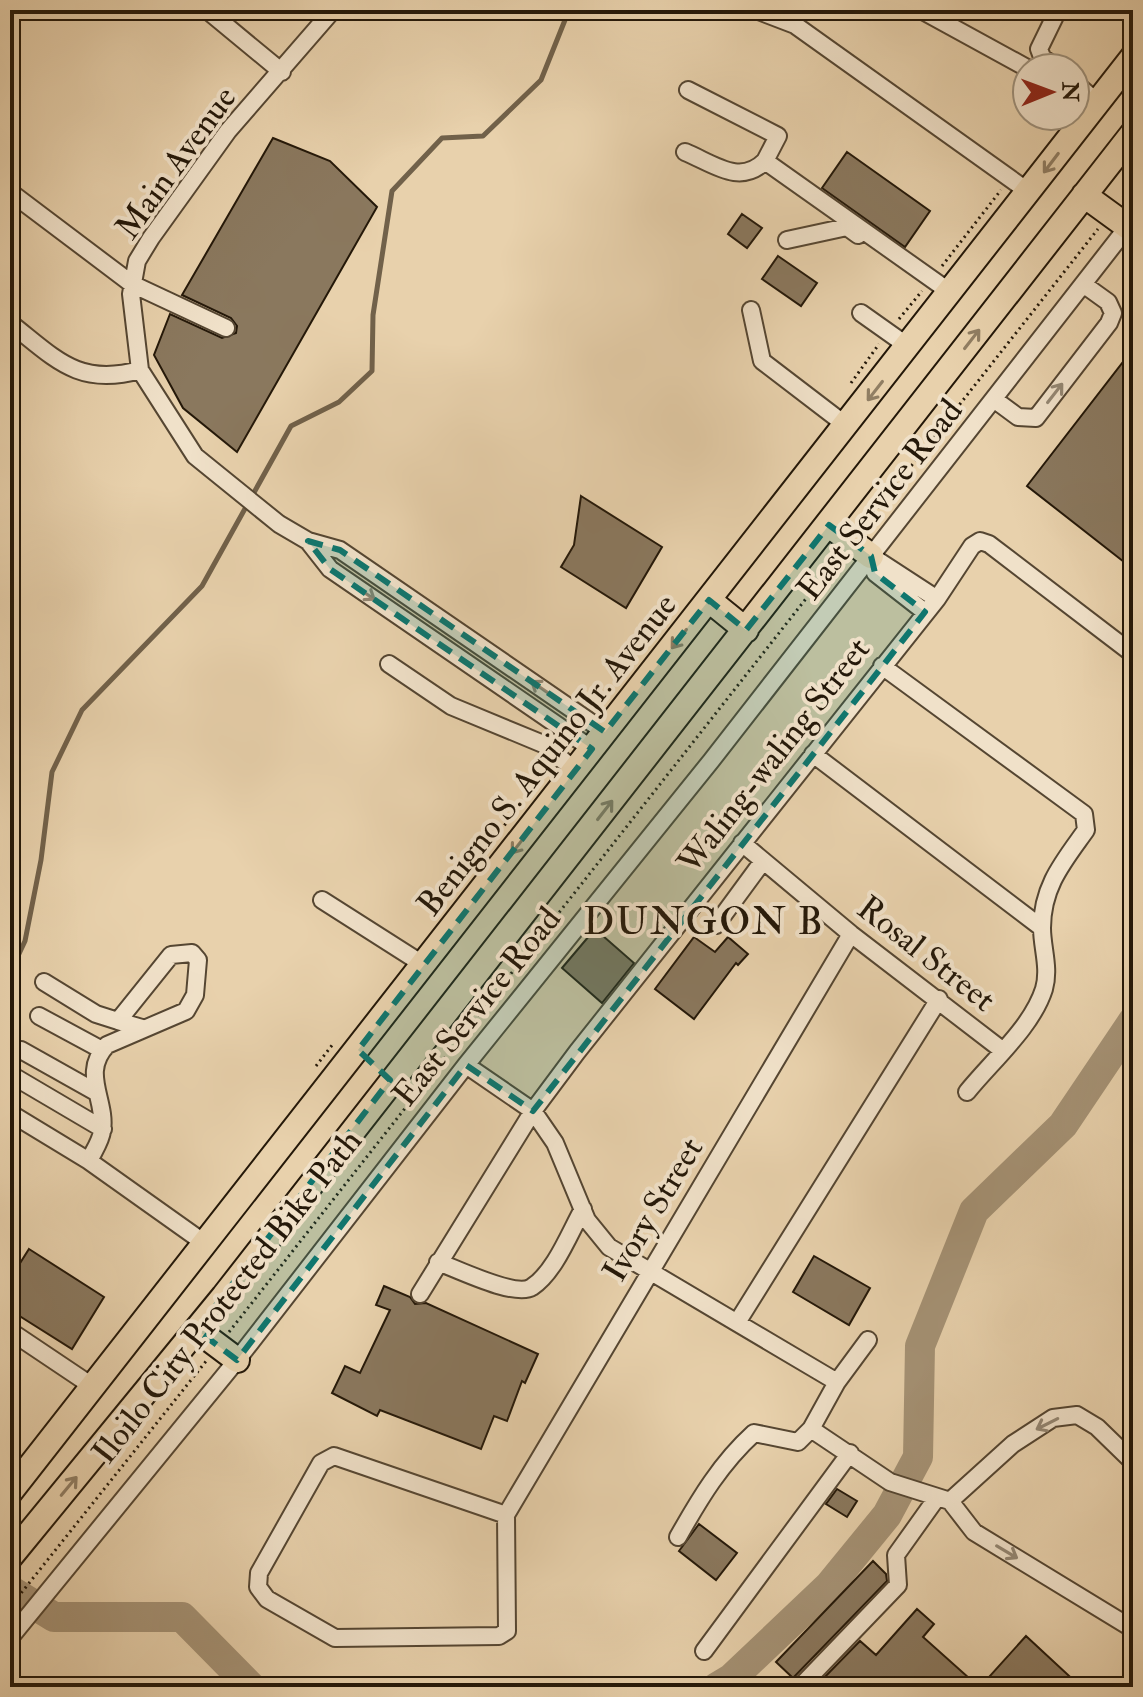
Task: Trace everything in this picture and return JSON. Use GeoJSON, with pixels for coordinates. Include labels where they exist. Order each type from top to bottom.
{"type":"FeatureCollection","features":[{"type":"Feature","properties":{"kind":"highway","name":"Benigno S. Aquino Jr. Avenue"},"geometry":{"type":"LineString","coordinates":[[1091,98],[1133,57]]}},
{"type":"Feature","properties":{"kind":"highway","name":"Benigno S. Aquino Jr. Avenue"},"geometry":{"type":"LineString","coordinates":[[10,1492],[203,1242],[358,1050],[909,347],[1029,192],[1068,132]]}},
{"type":"Feature","properties":{"kind":"highway"},"geometry":{"type":"LineString","coordinates":[[15,1552],[197,1330],[1133,133]]}},
{"type":"Feature","properties":{"kind":"highway"},"geometry":{"type":"LineString","coordinates":[[1084,195],[1126,223]]}},
{"type":"Feature","properties":{"kind":"highway"},"geometry":{"type":"LineString","coordinates":[[829,525],[862,548]]}},
{"type":"Feature","properties":{"kind":"highway"},"geometry":{"type":"LineString","coordinates":[[709,600],[746,630]]}},
{"type":"Feature","properties":{"kind":"highway"},"geometry":{"type":"LineString","coordinates":[[358,1050],[390,1080]]}},
{"type":"Feature","properties":{"kind":"highway"},"geometry":{"type":"LineString","coordinates":[[197,1330],[228,1353]]}},
{"type":"Feature","properties":{"kind":"street"},"geometry":{"type":"LineString","coordinates":[[207,10],[282,72]]}},
{"type":"Feature","properties":{"kind":"street","name":"Main Avenue"},"geometry":{"type":"LineString","coordinates":[[333,10],[228,131],[137,261],[132,284],[140,370],[180,438],[220,479],[279,524],[308,541],[340,550],[599,741]]}},
{"type":"Feature","properties":{"kind":"street"},"geometry":{"type":"LineString","coordinates":[[756,10],[788,15],[1029,192]]}},
{"type":"Feature","properties":{"kind":"street"},"geometry":{"type":"LineString","coordinates":[[921,10],[1011,59]]}},
{"type":"Feature","properties":{"kind":"street"},"geometry":{"type":"LineString","coordinates":[[1040,52],[1058,10]]}},
{"type":"Feature","properties":{"kind":"street"},"geometry":{"type":"LineString","coordinates":[[685,152],[742,175],[754,172],[765,161],[778,136],[688,90]]}},
{"type":"Feature","properties":{"kind":"street"},"geometry":{"type":"LineString","coordinates":[[765,161],[948,294]]}},
{"type":"Feature","properties":{"kind":"street"},"geometry":{"type":"LineString","coordinates":[[10,192],[132,284],[226,328]]}},
{"type":"Feature","properties":{"kind":"street","name":"East Service Road"},"geometry":{"type":"LineString","coordinates":[[10,1637],[58,1580],[228,1353],[466,1065],[862,548],[995,400],[1126,223]]}},
{"type":"Feature","properties":{"kind":"street"},"geometry":{"type":"LineString","coordinates":[[787,240],[847,227],[948,294]]}},
{"type":"Feature","properties":{"kind":"street"},"geometry":{"type":"LineString","coordinates":[[995,400],[1018,417],[1036,418],[1109,323],[1113,313],[1108,302],[1083,284]]}},
{"type":"Feature","properties":{"kind":"street"},"geometry":{"type":"LineString","coordinates":[[751,310],[762,361],[847,426]]}},
{"type":"Feature","properties":{"kind":"street"},"geometry":{"type":"LineString","coordinates":[[861,313],[909,347]]}},
{"type":"Feature","properties":{"kind":"street"},"geometry":{"type":"LineString","coordinates":[[10,323],[47,352],[85,375],[114,377],[140,370]]}},
{"type":"Feature","properties":{"kind":"street","name":"Waling-waling Street"},"geometry":{"type":"LineString","coordinates":[[420,1294],[533,1111],[937,599],[972,546],[980,541],[989,544],[1133,654]]}},
{"type":"Feature","properties":{"kind":"street"},"geometry":{"type":"LineString","coordinates":[[862,548],[937,599]]}},
{"type":"Feature","properties":{"kind":"street"},"geometry":{"type":"LineString","coordinates":[[862,548],[875,573],[925,612]]}},
{"type":"Feature","properties":{"kind":"street"},"geometry":{"type":"LineString","coordinates":[[389,664],[451,706],[543,744],[576,771]]}},
{"type":"Feature","properties":{"kind":"street"},"geometry":{"type":"LineString","coordinates":[[882,666],[1084,814],[1086,830],[1054,873],[1046,897],[1042,928],[1047,958],[1044,987],[1034,1010],[967,1092]]}},
{"type":"Feature","properties":{"kind":"street"},"geometry":{"type":"LineString","coordinates":[[813,754],[1042,928]]}},
{"type":"Feature","properties":{"kind":"street","name":"Rosal Street"},"geometry":{"type":"LineString","coordinates":[[742,843],[851,934],[1002,1050]]}},
{"type":"Feature","properties":{"kind":"street"},"geometry":{"type":"LineString","coordinates":[[716,925],[763,861]]}},
{"type":"Feature","properties":{"kind":"street"},"geometry":{"type":"LineString","coordinates":[[322,900],[424,965]]}},
{"type":"Feature","properties":{"kind":"street","name":"Ivory Street"},"geometry":{"type":"LineString","coordinates":[[506,1515],[851,934]]}},
{"type":"Feature","properties":{"kind":"street"},"geometry":{"type":"LineString","coordinates":[[89,1161],[103,1129],[94,1091],[94,1075],[102,1050],[142,1028],[186,1011],[195,995],[198,960],[192,953],[171,955],[118,1021]]}},
{"type":"Feature","properties":{"kind":"street"},"geometry":{"type":"LineString","coordinates":[[44,982],[96,1014],[142,1028]]}},
{"type":"Feature","properties":{"kind":"street"},"geometry":{"type":"LineString","coordinates":[[738,1321],[939,999]]}},
{"type":"Feature","properties":{"kind":"street"},"geometry":{"type":"LineString","coordinates":[[39,1016],[102,1050]]}},
{"type":"Feature","properties":{"kind":"street"},"geometry":{"type":"LineString","coordinates":[[21,1050],[94,1091]]}},
{"type":"Feature","properties":{"kind":"street"},"geometry":{"type":"LineString","coordinates":[[466,1065],[533,1111],[555,1143],[583,1209],[609,1247],[837,1382]]}},
{"type":"Feature","properties":{"kind":"street"},"geometry":{"type":"LineString","coordinates":[[13,1076],[103,1129]]}},
{"type":"Feature","properties":{"kind":"street"},"geometry":{"type":"LineString","coordinates":[[10,1113],[89,1161],[203,1242]]}},
{"type":"Feature","properties":{"kind":"street"},"geometry":{"type":"LineString","coordinates":[[438,1262],[507,1288],[523,1290],[533,1287],[548,1269],[583,1209]]}},
{"type":"Feature","properties":{"kind":"street"},"geometry":{"type":"LineString","coordinates":[[10,1331],[92,1386]]}},
{"type":"Feature","properties":{"kind":"street"},"geometry":{"type":"LineString","coordinates":[[678,1537],[706,1488],[734,1451],[754,1433],[798,1442],[811,1429],[837,1382],[868,1340]]}},
{"type":"Feature","properties":{"kind":"street"},"geometry":{"type":"LineString","coordinates":[[800,1687],[898,1585],[896,1555],[937,1499],[1013,1444],[1053,1418],[1077,1415],[1097,1427],[1133,1462]]}},
{"type":"Feature","properties":{"kind":"street"},"geometry":{"type":"LineString","coordinates":[[811,1429],[890,1482],[937,1499],[974,1532],[1133,1629]]}},
{"type":"Feature","properties":{"kind":"street"},"geometry":{"type":"LineString","coordinates":[[704,1651],[850,1453]]}},
{"type":"Feature","properties":{"kind":"street"},"geometry":{"type":"LineString","coordinates":[[334,1456],[506,1515],[507,1631],[499,1636],[335,1638],[267,1599],[258,1587],[259,1573],[321,1463],[334,1456]]}},
{"type":"Feature","properties":{"kind":"path","name":"Iloilo City Protected Bike Path"},"geometry":{"type":"LineString","coordinates":[[10,1607],[228,1353],[862,548],[1126,223],[1133,185]]}},
{"type":"Feature","properties":{"kind":"highlighted area"},"geometry":{"type":"Polygon","coordinates":[[[829,525],[871,556],[875,573],[925,612],[533,1111],[466,1065],[237,1360],[197,1330],[390,1080],[358,1050],[592,749],[330,569],[308,541],[340,550],[605,732],[709,600],[746,630],[829,525]]]}},
{"type":"Feature","properties":{"kind":"building"},"geometry":{"type":"Polygon","coordinates":[[[273,138],[330,161],[377,207],[237,452],[183,408],[154,355],[170,314],[222,338],[236,333],[237,326],[231,318],[182,295],[273,138]]]}},
{"type":"Feature","properties":{"kind":"building"},"geometry":{"type":"Polygon","coordinates":[[[847,152],[930,211],[905,247],[822,188],[847,152]]]}},
{"type":"Feature","properties":{"kind":"building"},"geometry":{"type":"Polygon","coordinates":[[[742,214],[762,228],[747,248],[728,234],[742,214]]]}},
{"type":"Feature","properties":{"kind":"building"},"geometry":{"type":"Polygon","coordinates":[[[778,256],[817,283],[801,306],[762,279],[778,256]]]}},
{"type":"Feature","properties":{"kind":"building"},"geometry":{"type":"Polygon","coordinates":[[[1133,349],[1133,569],[1027,486],[1133,349]]]}},
{"type":"Feature","properties":{"kind":"building"},"geometry":{"type":"Polygon","coordinates":[[[581,496],[662,547],[626,608],[561,567],[574,545],[581,496]]]}},
{"type":"Feature","properties":{"kind":"building"},"geometry":{"type":"Polygon","coordinates":[[[595,929],[634,963],[602,1003],[562,968],[595,929]]]}},
{"type":"Feature","properties":{"kind":"building"},"geometry":{"type":"Polygon","coordinates":[[[694,937],[715,952],[728,937],[748,954],[738,965],[736,963],[694,1019],[655,989],[694,937]]]}},
{"type":"Feature","properties":{"kind":"building"},"geometry":{"type":"Polygon","coordinates":[[[29,1249],[104,1297],[72,1349],[10,1310],[10,1279],[29,1249]]]}},
{"type":"Feature","properties":{"kind":"building"},"geometry":{"type":"Polygon","coordinates":[[[814,1256],[870,1288],[849,1325],[793,1292],[814,1256]]]}},
{"type":"Feature","properties":{"kind":"building"},"geometry":{"type":"Polygon","coordinates":[[[384,1286],[410,1297],[415,1304],[426,1303],[538,1354],[525,1383],[522,1381],[507,1421],[494,1416],[481,1449],[380,1410],[377,1416],[332,1393],[345,1366],[360,1373],[390,1310],[376,1305],[384,1286]]]}},
{"type":"Feature","properties":{"kind":"building"},"geometry":{"type":"Polygon","coordinates":[[[837,1489],[857,1501],[847,1517],[826,1504],[837,1489]]]}},
{"type":"Feature","properties":{"kind":"building"},"geometry":{"type":"Polygon","coordinates":[[[699,1524],[737,1553],[716,1580],[679,1551],[699,1524]]]}},
{"type":"Feature","properties":{"kind":"building"},"geometry":{"type":"Polygon","coordinates":[[[873,1561],[886,1574],[887,1581],[793,1678],[776,1662],[873,1561]]]}},
{"type":"Feature","properties":{"kind":"building"},"geometry":{"type":"Polygon","coordinates":[[[917,1609],[934,1624],[923,1637],[979,1687],[815,1687],[860,1641],[876,1655],[917,1609]]]}},
{"type":"Feature","properties":{"kind":"building"},"geometry":{"type":"Polygon","coordinates":[[[1026,1636],[1081,1687],[980,1687],[1026,1636]]]}},
{"type":"Feature","properties":{"kind":"waterway"},"geometry":{"type":"LineString","coordinates":[[10,973],[25,941],[41,860],[52,772],[82,710],[202,586],[291,426],[339,402],[372,371],[373,315],[392,191],[442,138],[483,136],[541,80],[569,10]]}},
{"type":"Feature","properties":{"kind":"waterway"},"geometry":{"type":"LineString","coordinates":[[717,1687],[732,1678],[829,1586],[887,1515],[918,1457],[920,1346],[974,1211],[1063,1125],[1133,1021]]}},
{"type":"Feature","properties":{"kind":"waterway"},"geometry":{"type":"LineString","coordinates":[[10,1590],[54,1617],[182,1617],[251,1687]]}},
{"type":"Feature","properties":{"kind":"district","name":"DUNGON B"},"geometry":{"type":"Point","coordinates":[704,921]}}]}
